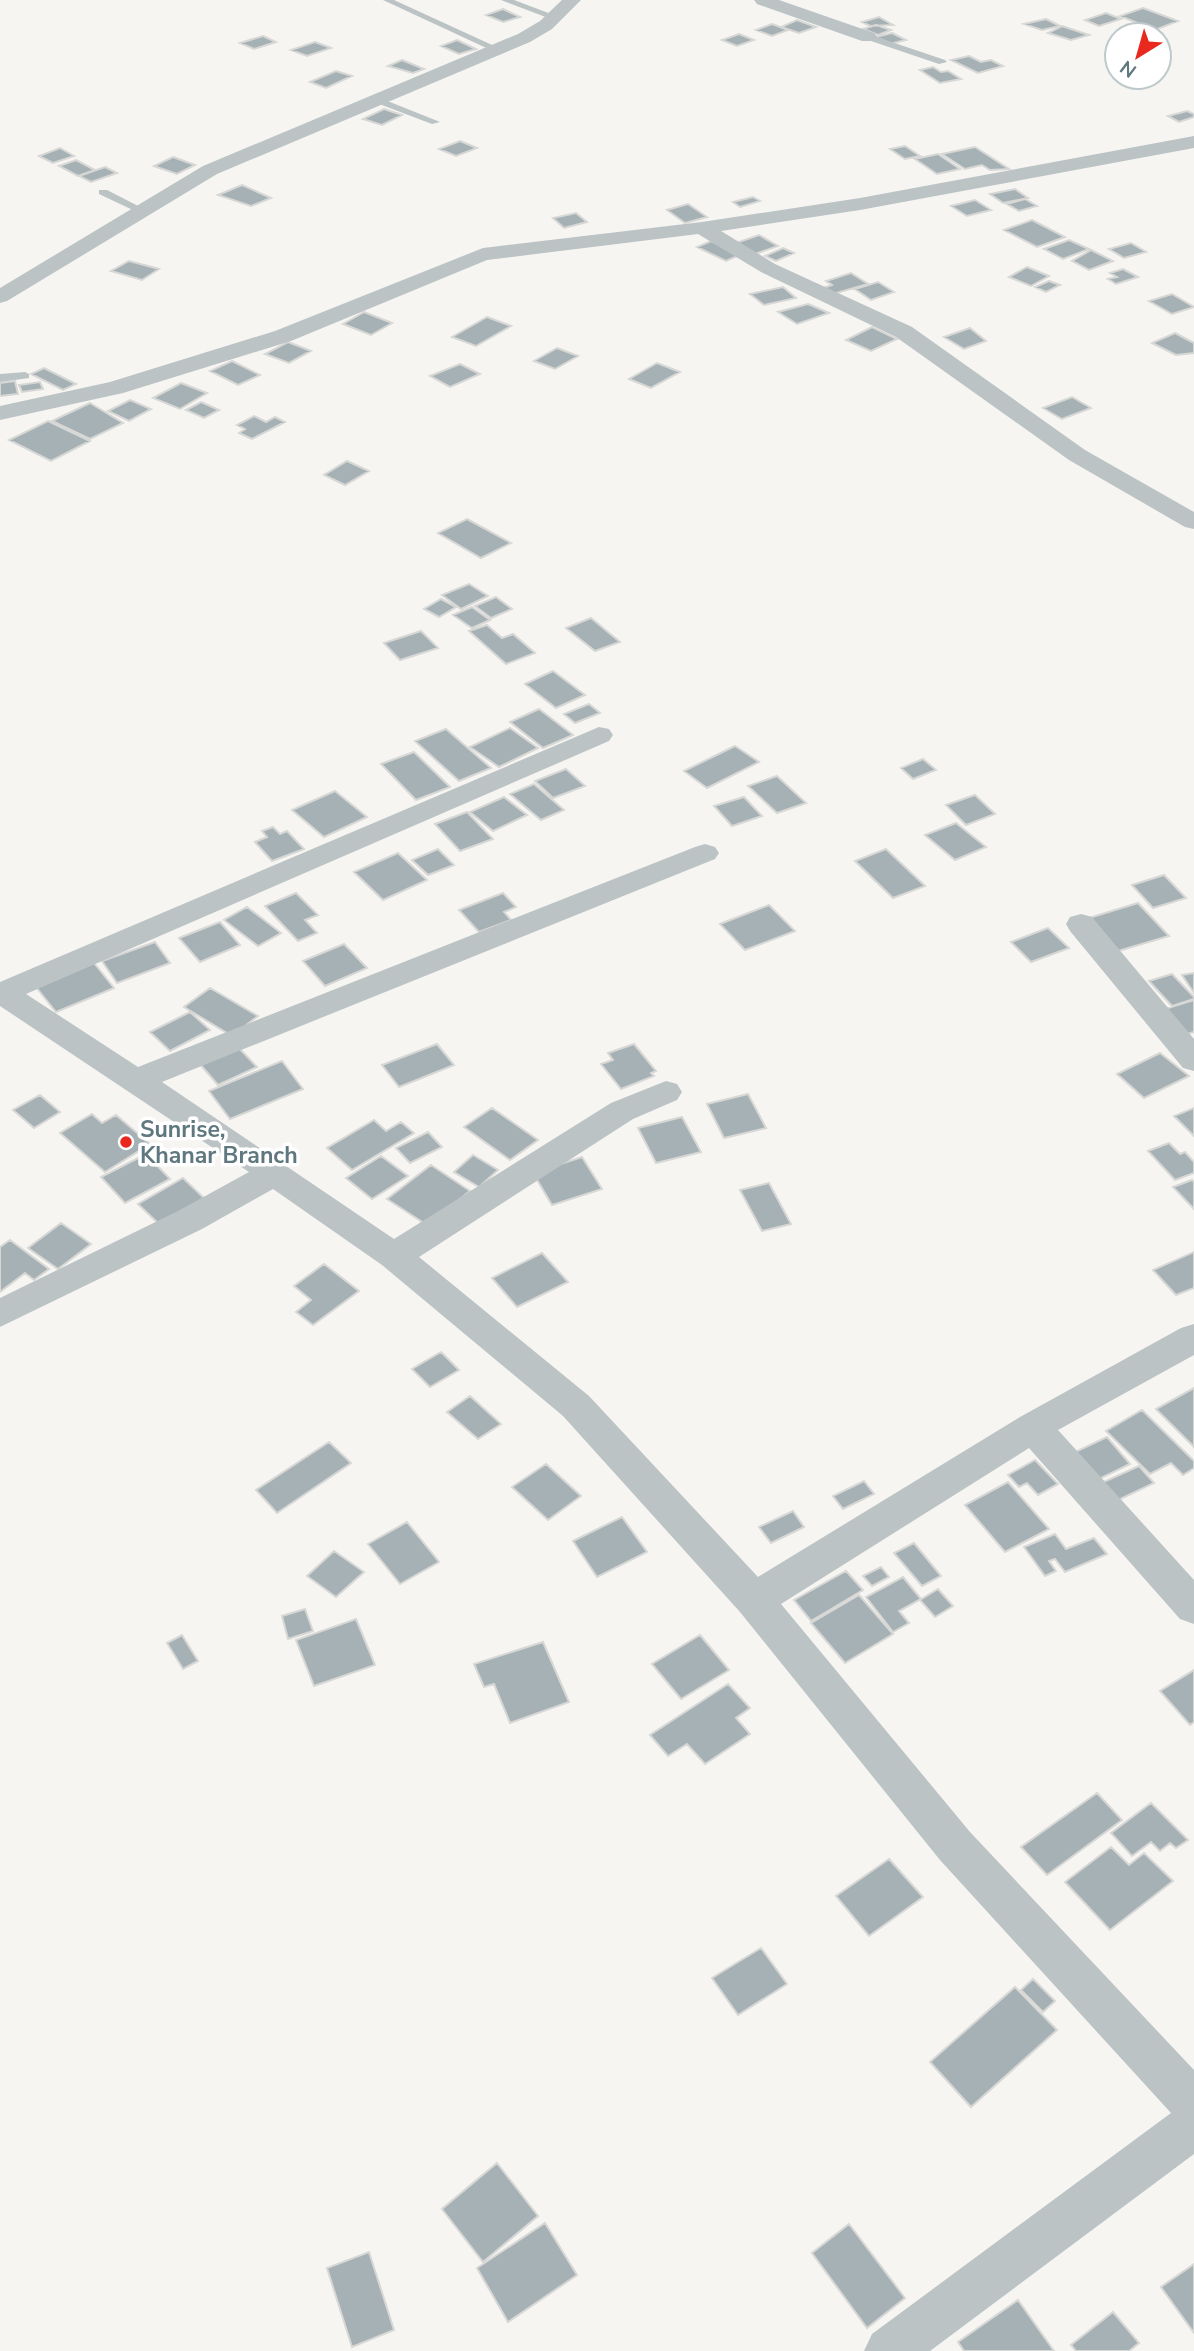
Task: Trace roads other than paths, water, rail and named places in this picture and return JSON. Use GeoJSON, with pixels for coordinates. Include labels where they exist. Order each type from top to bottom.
{"type":"FeatureCollection","features":[{"type":"Feature","properties":{"kind":"street"},"geometry":{"type":"LineString","coordinates":[[0,297],[210,170],[524,38],[554,17],[572,0]]}},
{"type":"Feature","properties":{"kind":"street"},"geometry":{"type":"LineString","coordinates":[[763,0],[868,37]]}},
{"type":"Feature","properties":{"kind":"street"},"geometry":{"type":"LineString","coordinates":[[0,413],[115,388],[283,336],[483,254],[702,228],[860,204],[1194,142]]}},
{"type":"Feature","properties":{"kind":"street"},"geometry":{"type":"LineString","coordinates":[[702,228],[768,268],[904,332],[1077,455],[1194,522]]}},
{"type":"Feature","properties":{"kind":"street"},"geometry":{"type":"LineString","coordinates":[[1,993],[599,735]]}},
{"type":"Feature","properties":{"kind":"street"},"geometry":{"type":"LineString","coordinates":[[135,1080],[705,853]]}},
{"type":"Feature","properties":{"kind":"street"},"geometry":{"type":"LineString","coordinates":[[1082,924],[1194,1060]]}},
{"type":"Feature","properties":{"kind":"street"},"geometry":{"type":"LineString","coordinates":[[1,993],[135,1080],[394,1256],[576,1406],[754,1600],[955,1846],[1194,2104]]}},
{"type":"Feature","properties":{"kind":"street"},"geometry":{"type":"LineString","coordinates":[[394,1256],[622,1111],[666,1092]]}},
{"type":"Feature","properties":{"kind":"street"},"geometry":{"type":"LineString","coordinates":[[0,1314],[190,1220],[274,1174]]}},
{"type":"Feature","properties":{"kind":"street"},"geometry":{"type":"LineString","coordinates":[[754,1600],[1033,1427],[1194,1338]]}},
{"type":"Feature","properties":{"kind":"street"},"geometry":{"type":"LineString","coordinates":[[1033,1427],[1194,1607]]}},
{"type":"Feature","properties":{"kind":"street"},"geometry":{"type":"LineString","coordinates":[[888,2351],[1194,2125]]}},
{"type":"Feature","properties":{"kind":"lane"},"geometry":{"type":"LineString","coordinates":[[387,0],[498,50]]}},
{"type":"Feature","properties":{"kind":"lane"},"geometry":{"type":"LineString","coordinates":[[505,0],[554,17]]}},
{"type":"Feature","properties":{"kind":"lane"},"geometry":{"type":"LineString","coordinates":[[868,37],[942,62]]}},
{"type":"Feature","properties":{"kind":"lane"},"geometry":{"type":"LineString","coordinates":[[377,100],[435,122]]}},
{"type":"Feature","properties":{"kind":"lane"},"geometry":{"type":"LineString","coordinates":[[103,192],[141,210]]}},
{"type":"Feature","properties":{"kind":"lane"},"geometry":{"type":"LineString","coordinates":[[0,379],[26,376]]}},
{"type":"Feature","properties":{"kind":"place","name":"Sunrise, Khanar Branch"},"geometry":{"type":"Point","coordinates":[126,1142]}}]}
